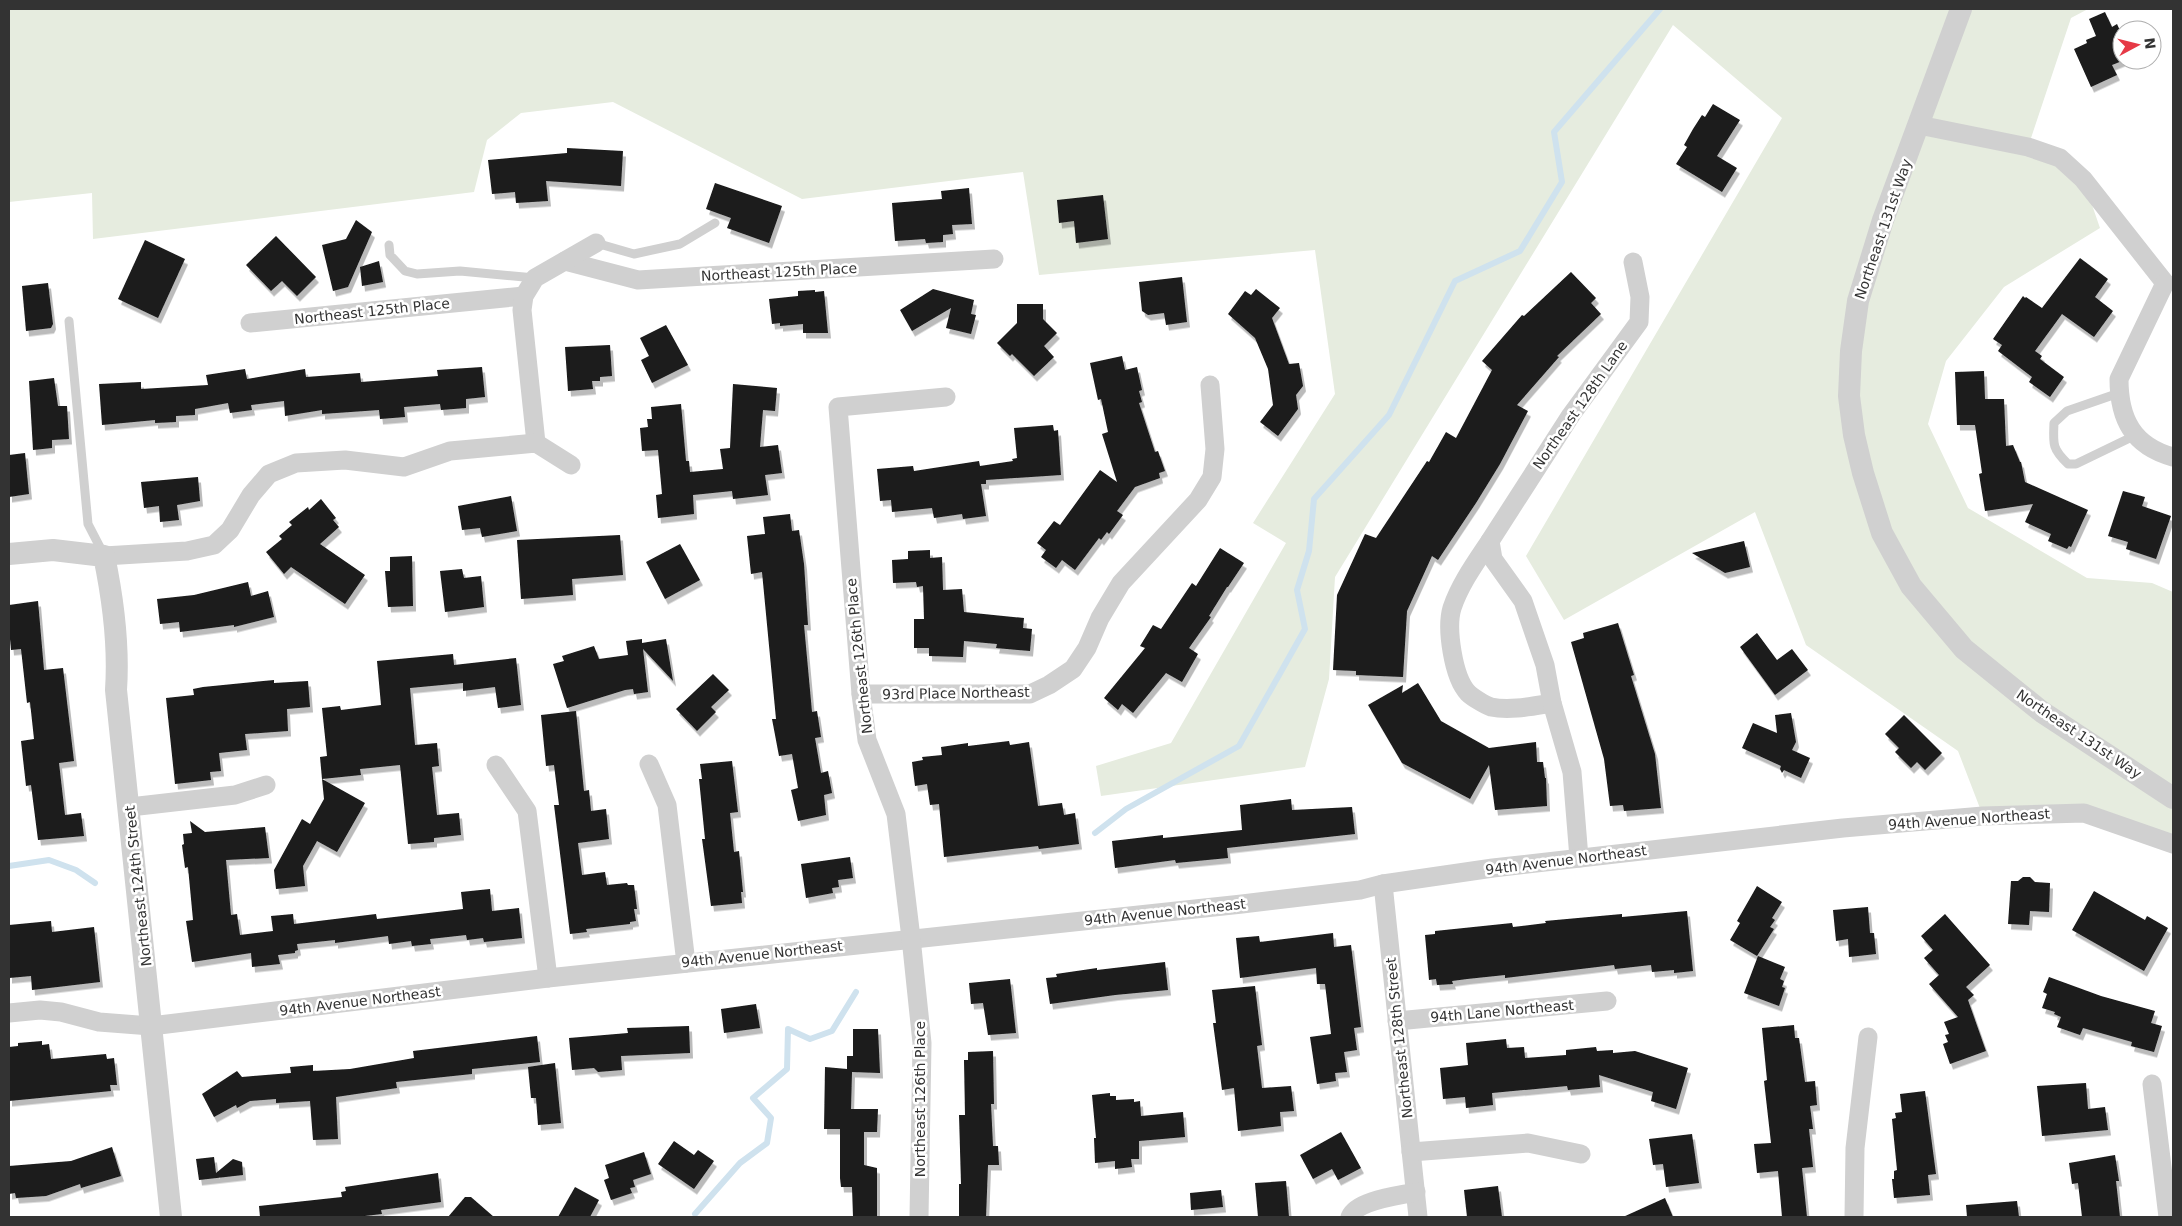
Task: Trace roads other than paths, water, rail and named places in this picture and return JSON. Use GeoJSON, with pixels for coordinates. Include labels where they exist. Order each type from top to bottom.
{"type":"FeatureCollection","features":[{"type":"Feature","properties":{"kind":"street","name":"Northeast 131st Way"},"geometry":{"type":"LineString","coordinates":[[1961,9],[1920,125],[1883,220],[1858,301],[1851,351],[1850,396],[1854,434],[1863,473],[1882,534],[1911,586],[1964,649],[2042,712],[2173,798]]}},
{"type":"Feature","properties":{"kind":"street"},"geometry":{"type":"LineString","coordinates":[[1920,125],[2028,147],[2060,158],[2083,179],[2169,283],[2120,379],[2119,392],[2127,425],[2144,443],[2161,454],[2173,457]]}},
{"type":"Feature","properties":{"kind":"street"},"geometry":{"type":"LineString","coordinates":[[536,444],[522,310],[524,296],[535,278],[596,243]]}},
{"type":"Feature","properties":{"kind":"street","name":"Northeast 125th Place"},"geometry":{"type":"LineString","coordinates":[[565,261],[638,280],[994,259]]}},
{"type":"Feature","properties":{"kind":"street","name":"Northeast 128th Lane"},"geometry":{"type":"LineString","coordinates":[[1552,703],[1520,708],[1490,706],[1468,693],[1454,663],[1450,634],[1452,609],[1462,586],[1514,502],[1571,416],[1639,322],[1640,297],[1633,262]]}},
{"type":"Feature","properties":{"kind":"street","name":"Northeast 125th Place"},"geometry":{"type":"LineString","coordinates":[[250,323],[524,296]]}},
{"type":"Feature","properties":{"kind":"street","name":"93rd Place Northeast"},"geometry":{"type":"LineString","coordinates":[[861,694],[1030,694],[1073,669],[1087,648],[1100,618],[1122,583],[1198,500],[1212,478],[1215,449],[1210,385]]}},
{"type":"Feature","properties":{"kind":"street","name":"Northeast 126th Place"},"geometry":{"type":"LineString","coordinates":[[919,1217],[922,1042],[896,814],[867,740],[861,694],[838,407],[946,397]]}},
{"type":"Feature","properties":{"kind":"street"},"geometry":{"type":"LineString","coordinates":[[9,554],[53,550],[104,556],[187,551],[214,545],[230,530],[251,495],[269,474],[296,463],[345,460],[404,467],[450,451],[536,444],[571,465]]}},
{"type":"Feature","properties":{"kind":"street"},"geometry":{"type":"LineString","coordinates":[[1490,541],[1493,559],[1523,601],[1545,665],[1552,703],[1572,772],[1579,858]]}},
{"type":"Feature","properties":{"kind":"street","name":"Northeast 124th Street"},"geometry":{"type":"LineString","coordinates":[[104,556],[109,578],[118,663],[116,690],[130,807],[171,1217]]}},
{"type":"Feature","properties":{"kind":"street"},"geometry":{"type":"LineString","coordinates":[[649,764],[667,805],[686,963]]}},
{"type":"Feature","properties":{"kind":"street"},"geometry":{"type":"LineString","coordinates":[[496,765],[527,811],[548,978]]}},
{"type":"Feature","properties":{"kind":"street"},"geometry":{"type":"LineString","coordinates":[[130,807],[236,795],[266,785]]}},
{"type":"Feature","properties":{"kind":"street","name":"94th Avenue Northeast"},"geometry":{"type":"LineString","coordinates":[[9,1013],[40,1010],[61,1012],[99,1022],[151,1026],[548,978],[1242,904],[1360,890],[1383,884],[1579,858],[1853,827],[1983,816],[2084,813],[2173,844]]}},
{"type":"Feature","properties":{"kind":"street","name":"Northeast 128th Street"},"geometry":{"type":"LineString","coordinates":[[1383,884],[1418,1217]]}},
{"type":"Feature","properties":{"kind":"street","name":"94th Lane Northeast"},"geometry":{"type":"LineString","coordinates":[[1397,1021],[1607,1001]]}},
{"type":"Feature","properties":{"kind":"street"},"geometry":{"type":"LineString","coordinates":[[1854,1217],[1855,1148],[1868,1037]]}},
{"type":"Feature","properties":{"kind":"street"},"geometry":{"type":"LineString","coordinates":[[2152,1084],[2168,1217]]}},
{"type":"Feature","properties":{"kind":"street"},"geometry":{"type":"LineString","coordinates":[[1411,1152],[1528,1143],[1581,1154]]}},
{"type":"Feature","properties":{"kind":"street"},"geometry":{"type":"LineString","coordinates":[[1350,1217],[1359,1206],[1416,1192]]}},
{"type":"Feature","properties":{"kind":"lane"},"geometry":{"type":"LineString","coordinates":[[596,243],[634,254],[680,244],[715,223]]}},
{"type":"Feature","properties":{"kind":"lane"},"geometry":{"type":"LineString","coordinates":[[389,245],[390,255],[405,270],[417,274],[460,271],[535,278]]}},
{"type":"Feature","properties":{"kind":"lane"},"geometry":{"type":"LineString","coordinates":[[69,321],[88,524],[104,556]]}},
{"type":"Feature","properties":{"kind":"lane"},"geometry":{"type":"LineString","coordinates":[[2119,392],[2067,411],[2054,423],[2053,442],[2057,454],[2068,464],[2076,464],[2136,435]]}},
{"type":"Feature","properties":{"kind":"waterway"},"geometry":{"type":"LineString","coordinates":[[1095,833],[1126,809],[1239,746],[1305,629],[1297,590],[1309,551],[1314,499],[1389,415],[1455,281],[1520,251],[1562,182],[1554,132],[1660,9]]}},
{"type":"Feature","properties":{"kind":"waterway"},"geometry":{"type":"LineString","coordinates":[[9,866],[49,860],[76,870],[95,883]]}},
{"type":"Feature","properties":{"kind":"waterway"},"geometry":{"type":"LineString","coordinates":[[695,1214],[740,1163],[767,1143],[771,1118],[753,1098],[787,1069],[788,1029],[810,1039],[832,1031],[856,992]]}}]}
